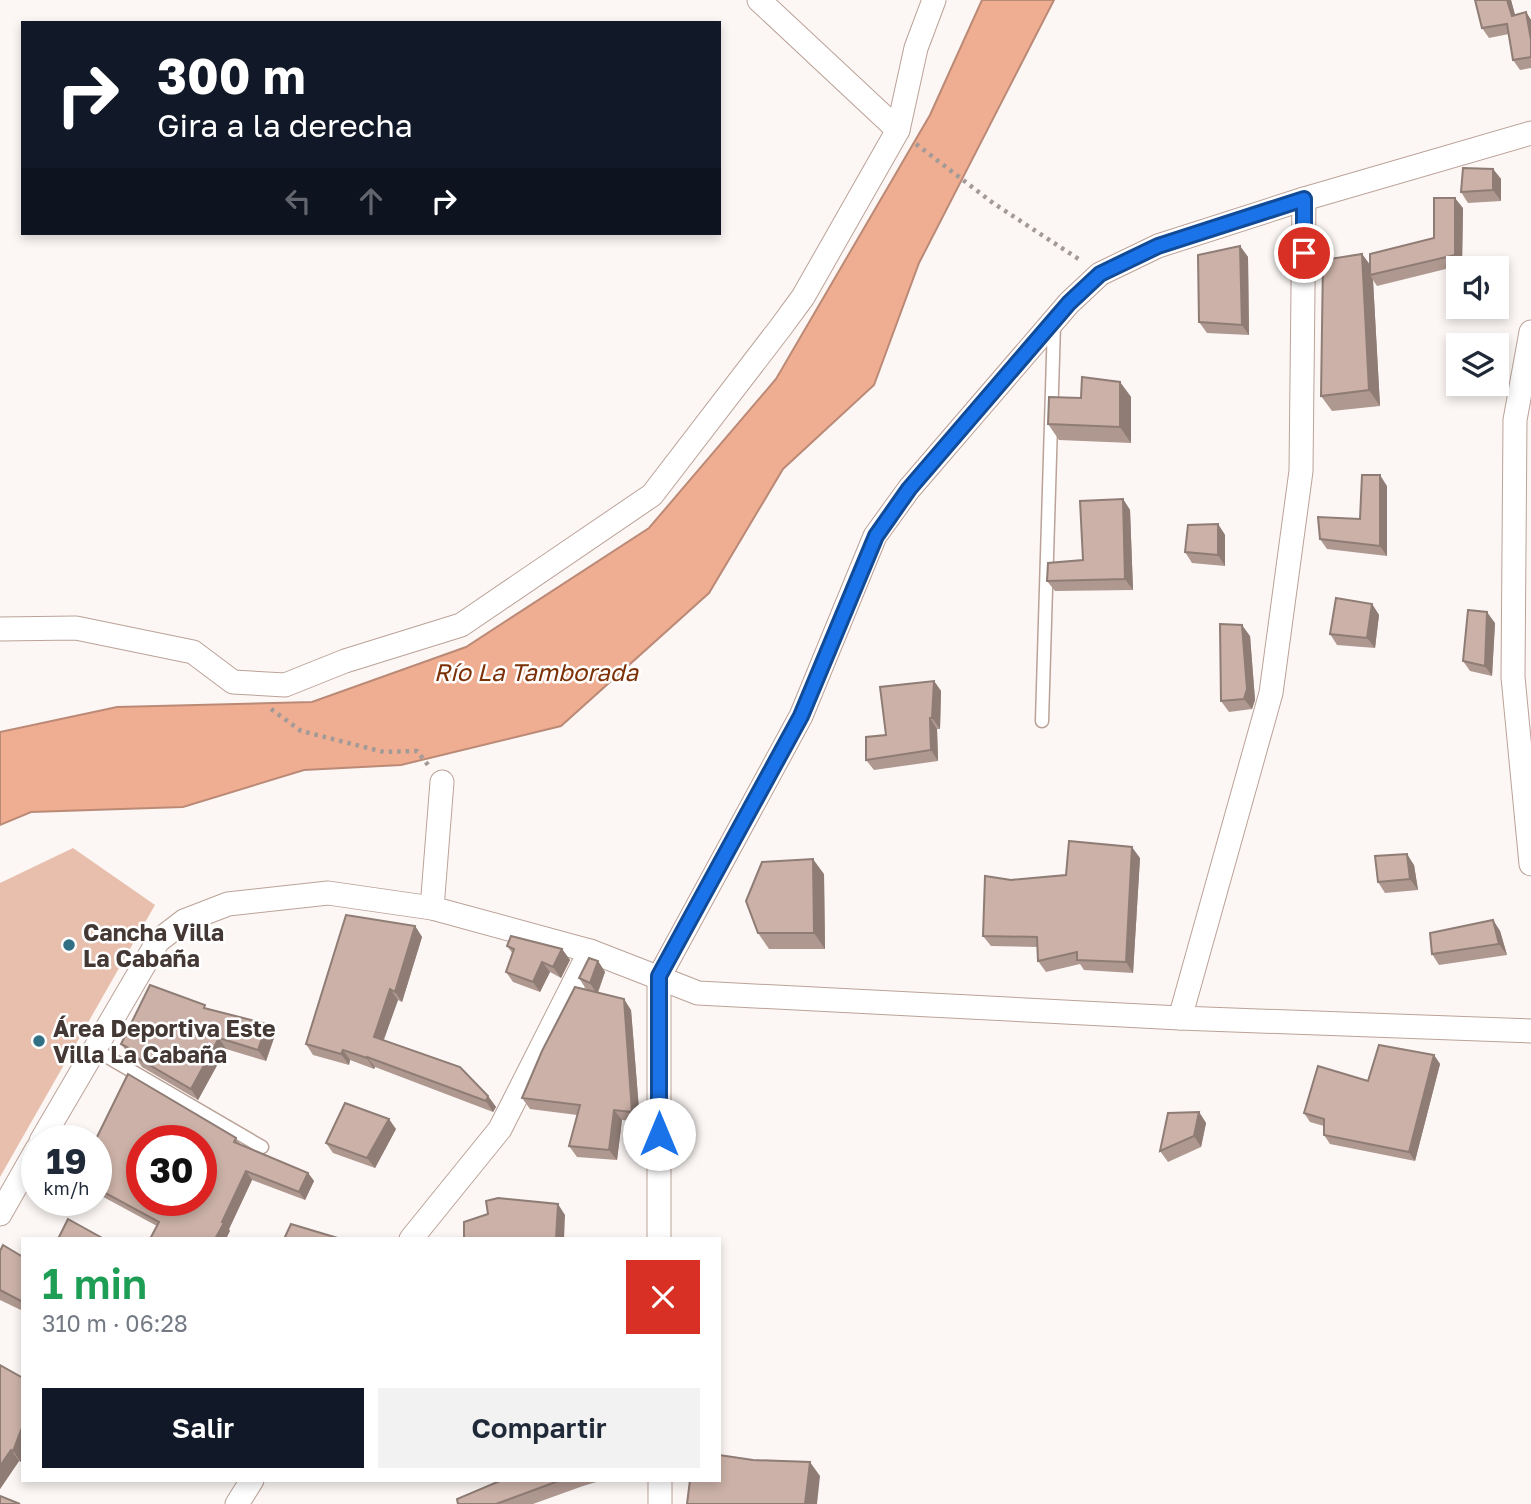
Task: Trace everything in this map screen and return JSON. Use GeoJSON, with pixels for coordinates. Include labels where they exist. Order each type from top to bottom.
{"type":"FeatureCollection","features":[{"type":"Feature","properties":{"kind":"street"},"geometry":{"type":"LineString","coordinates":[[759,0],[898,130]]}},
{"type":"Feature","properties":{"kind":"street"},"geometry":{"type":"LineString","coordinates":[[1,627],[76,628],[193,652],[233,682],[285,684],[345,661],[461,625],[652,495],[803,297],[898,130],[916,48],[934,0]]}},
{"type":"Feature","properties":{"kind":"street"},"geometry":{"type":"LineString","coordinates":[[659,1237],[659,976],[801,716],[876,536],[909,489],[1069,303],[1100,274],[1158,246],[1304,199],[1531,133]]}},
{"type":"Feature","properties":{"kind":"street"},"geometry":{"type":"LineString","coordinates":[[1180,1018],[1271,693],[1301,471],[1304,199]]}},
{"type":"Feature","properties":{"kind":"street"},"geometry":{"type":"LineString","coordinates":[[1531,332],[1515,420],[1513,677],[1531,864]]}},
{"type":"Feature","properties":{"kind":"street"},"geometry":{"type":"LineString","coordinates":[[432,908],[442,782]]}},
{"type":"Feature","properties":{"kind":"street"},"geometry":{"type":"LineString","coordinates":[[50,1125],[158,941],[184,921],[228,904],[328,893],[432,908],[590,951],[698,993],[1180,1018],[1531,1031]]}},
{"type":"Feature","properties":{"kind":"street"},"geometry":{"type":"LineString","coordinates":[[413,1237],[500,1129],[590,951]]}},
{"type":"Feature","properties":{"kind":"street"},"geometry":{"type":"LineString","coordinates":[[0,1214],[21,1177]]}},
{"type":"Feature","properties":{"kind":"street"},"geometry":{"type":"LineString","coordinates":[[237,1504],[251,1482]]}},
{"type":"Feature","properties":{"kind":"lane"},"geometry":{"type":"LineString","coordinates":[[1042,721],[1054,320]]}},
{"type":"Feature","properties":{"kind":"lane"},"geometry":{"type":"LineString","coordinates":[[94,1049],[262,1147]]}},
{"type":"Feature","properties":{"kind":"path"},"geometry":{"type":"LineString","coordinates":[[898,130],[993,204],[1100,274]]}},
{"type":"Feature","properties":{"kind":"path"},"geometry":{"type":"LineString","coordinates":[[267,706],[301,731],[384,752],[417,751],[442,782]]}},
{"type":"Feature","properties":{"kind":"shaded area","name":"Área Deportiva Este Villa La Cabaña"},"geometry":{"type":"Polygon","coordinates":[[[73,848],[155,905],[30,1125],[21,1125],[21,1140],[0,1177],[0,883],[73,848]]]}},
{"type":"Feature","properties":{"kind":"water","name":"Río La Tamborada"},"geometry":{"type":"Polygon","coordinates":[[[982,0],[1054,0],[919,263],[874,385],[783,469],[709,593],[561,726],[401,765],[304,770],[183,807],[31,812],[0,825],[0,732],[117,707],[312,702],[466,647],[649,528],[776,379],[930,115],[982,0]]]}},
{"type":"Feature","properties":{"kind":"building"},"geometry":{"type":"Polygon","coordinates":[[[1475,0],[1507,0],[1512,16],[1526,12],[1531,57],[1513,60],[1507,24],[1482,28],[1475,0]]]}},
{"type":"Feature","properties":{"kind":"building"},"geometry":{"type":"Polygon","coordinates":[[[1463,168],[1493,169],[1493,190],[1461,192],[1463,168]]]}},
{"type":"Feature","properties":{"kind":"building"},"geometry":{"type":"Polygon","coordinates":[[[1434,198],[1455,198],[1455,255],[1370,275],[1370,254],[1434,238],[1434,198]]]}},
{"type":"Feature","properties":{"kind":"building"},"geometry":{"type":"Polygon","coordinates":[[[1240,246],[1242,325],[1199,322],[1198,255],[1240,246]]]}},
{"type":"Feature","properties":{"kind":"building"},"geometry":{"type":"Polygon","coordinates":[[[1362,254],[1369,390],[1321,396],[1323,260],[1362,254]]]}},
{"type":"Feature","properties":{"kind":"building"},"geometry":{"type":"Polygon","coordinates":[[[1082,377],[1120,382],[1120,427],[1048,424],[1049,397],[1081,398],[1082,377]]]}},
{"type":"Feature","properties":{"kind":"building"},"geometry":{"type":"Polygon","coordinates":[[[1362,475],[1380,475],[1380,546],[1320,539],[1318,517],[1360,519],[1362,475]]]}},
{"type":"Feature","properties":{"kind":"building"},"geometry":{"type":"Polygon","coordinates":[[[1123,499],[1125,579],[1047,581],[1048,563],[1083,560],[1080,501],[1123,499]]]}},
{"type":"Feature","properties":{"kind":"building"},"geometry":{"type":"Polygon","coordinates":[[[1218,524],[1218,555],[1185,552],[1188,525],[1218,524]]]}},
{"type":"Feature","properties":{"kind":"building"},"geometry":{"type":"Polygon","coordinates":[[[1336,598],[1372,604],[1367,638],[1330,634],[1336,598]]]}},
{"type":"Feature","properties":{"kind":"building"},"geometry":{"type":"Polygon","coordinates":[[[1468,610],[1487,612],[1485,666],[1463,661],[1468,610]]]}},
{"type":"Feature","properties":{"kind":"building"},"geometry":{"type":"Polygon","coordinates":[[[1220,624],[1242,625],[1247,689],[1244,699],[1221,701],[1220,624]]]}},
{"type":"Feature","properties":{"kind":"building"},"geometry":{"type":"Polygon","coordinates":[[[934,681],[930,718],[931,750],[866,760],[866,737],[886,735],[880,687],[934,681]]]}},
{"type":"Feature","properties":{"kind":"building"},"geometry":{"type":"Polygon","coordinates":[[[1069,841],[1132,847],[1126,962],[1077,960],[1077,952],[1038,961],[1037,937],[983,936],[985,876],[1011,880],[1066,875],[1069,841]]]}},
{"type":"Feature","properties":{"kind":"building"},"geometry":{"type":"Polygon","coordinates":[[[1407,854],[1410,879],[1378,882],[1375,856],[1407,854]]]}},
{"type":"Feature","properties":{"kind":"building"},"geometry":{"type":"Polygon","coordinates":[[[813,859],[814,933],[758,933],[746,901],[762,862],[813,859]]]}},
{"type":"Feature","properties":{"kind":"building"},"geometry":{"type":"Polygon","coordinates":[[[346,915],[415,926],[395,992],[390,989],[374,1037],[460,1067],[488,1096],[486,1101],[367,1057],[343,1050],[341,1054],[306,1044],[346,915]]]}},
{"type":"Feature","properties":{"kind":"building"},"geometry":{"type":"Polygon","coordinates":[[[1493,920],[1499,944],[1432,954],[1430,933],[1493,920]]]}},
{"type":"Feature","properties":{"kind":"building"},"geometry":{"type":"Polygon","coordinates":[[[511,936],[562,949],[553,967],[542,962],[533,982],[506,972],[514,949],[507,946],[511,936]]]}},
{"type":"Feature","properties":{"kind":"building"},"geometry":{"type":"Polygon","coordinates":[[[589,958],[598,961],[590,983],[579,978],[589,958]]]}},
{"type":"Feature","properties":{"kind":"building"},"geometry":{"type":"Polygon","coordinates":[[[150,985],[205,1005],[204,1008],[267,1024],[258,1050],[219,1038],[191,1089],[134,1056],[136,1052],[121,1044],[150,985]]]}},
{"type":"Feature","properties":{"kind":"building"},"geometry":{"type":"Polygon","coordinates":[[[575,987],[624,999],[632,1112],[614,1110],[609,1150],[569,1146],[580,1105],[522,1098],[542,1051],[575,987]]]}},
{"type":"Feature","properties":{"kind":"building"},"geometry":{"type":"Polygon","coordinates":[[[1379,1045],[1434,1055],[1409,1152],[1324,1135],[1324,1119],[1304,1113],[1318,1066],[1368,1081],[1379,1045]]]}},
{"type":"Feature","properties":{"kind":"building"},"geometry":{"type":"Polygon","coordinates":[[[128,1074],[214,1125],[126,1125],[126,1204],[112,1197],[112,1125],[103,1125],[128,1074]]]}},
{"type":"Feature","properties":{"kind":"building"},"geometry":{"type":"Polygon","coordinates":[[[345,1103],[389,1119],[367,1158],[326,1143],[345,1103]]]}},
{"type":"Feature","properties":{"kind":"building"},"geometry":{"type":"Polygon","coordinates":[[[1199,1112],[1194,1136],[1160,1151],[1168,1113],[1199,1112]]]}},
{"type":"Feature","properties":{"kind":"building"},"geometry":{"type":"Polygon","coordinates":[[[217,1127],[236,1138],[234,1142],[308,1173],[299,1192],[246,1171],[216,1237],[151,1237],[159,1222],[148,1216],[217,1216],[217,1127]]]}},
{"type":"Feature","properties":{"kind":"building"},"geometry":{"type":"Polygon","coordinates":[[[498,1198],[558,1204],[556,1237],[464,1237],[464,1222],[488,1214],[486,1201],[498,1198]]]}},
{"type":"Feature","properties":{"kind":"building"},"geometry":{"type":"Polygon","coordinates":[[[68,1219],[100,1237],[59,1237],[68,1219]]]}},
{"type":"Feature","properties":{"kind":"building"},"geometry":{"type":"Polygon","coordinates":[[[291,1224],[334,1237],[285,1237],[291,1224]]]}},
{"type":"Feature","properties":{"kind":"building"},"geometry":{"type":"Polygon","coordinates":[[[3,1245],[21,1256],[21,1301],[0,1290],[0,1251],[3,1245]]]}},
{"type":"Feature","properties":{"kind":"building"},"geometry":{"type":"Polygon","coordinates":[[[0,1365],[21,1377],[21,1430],[13,1451],[11,1450],[0,1466],[0,1365]]]}},
{"type":"Feature","properties":{"kind":"building"},"geometry":{"type":"Polygon","coordinates":[[[721,1455],[753,1460],[810,1462],[805,1504],[687,1504],[690,1482],[721,1482],[721,1455]]]}},
{"type":"Feature","properties":{"kind":"building"},"geometry":{"type":"Polygon","coordinates":[[[497,1482],[556,1482],[496,1504],[458,1504],[457,1499],[497,1482]]]}},
{"type":"Feature","properties":{"kind":"building"},"geometry":{"type":"Polygon","coordinates":[[[0,1496],[20,1504],[0,1504],[0,1496]]]}},
{"type":"Feature","properties":{"kind":"place","name":"Cancha Villa La Cabaña"},"geometry":{"type":"Point","coordinates":[69,945]}},
{"type":"Feature","properties":{"kind":"place","name":"Área Deportiva Este Villa La Cabaña"},"geometry":{"type":"Point","coordinates":[39,1041]}},
{"type":"Feature","properties":{"kind":"route"},"geometry":{"type":"LineString","coordinates":[[659,1134],[659,976],[801,716],[876,536],[909,489],[1069,303],[1100,274],[1158,246],[1304,199],[1304,253]]}}]}
